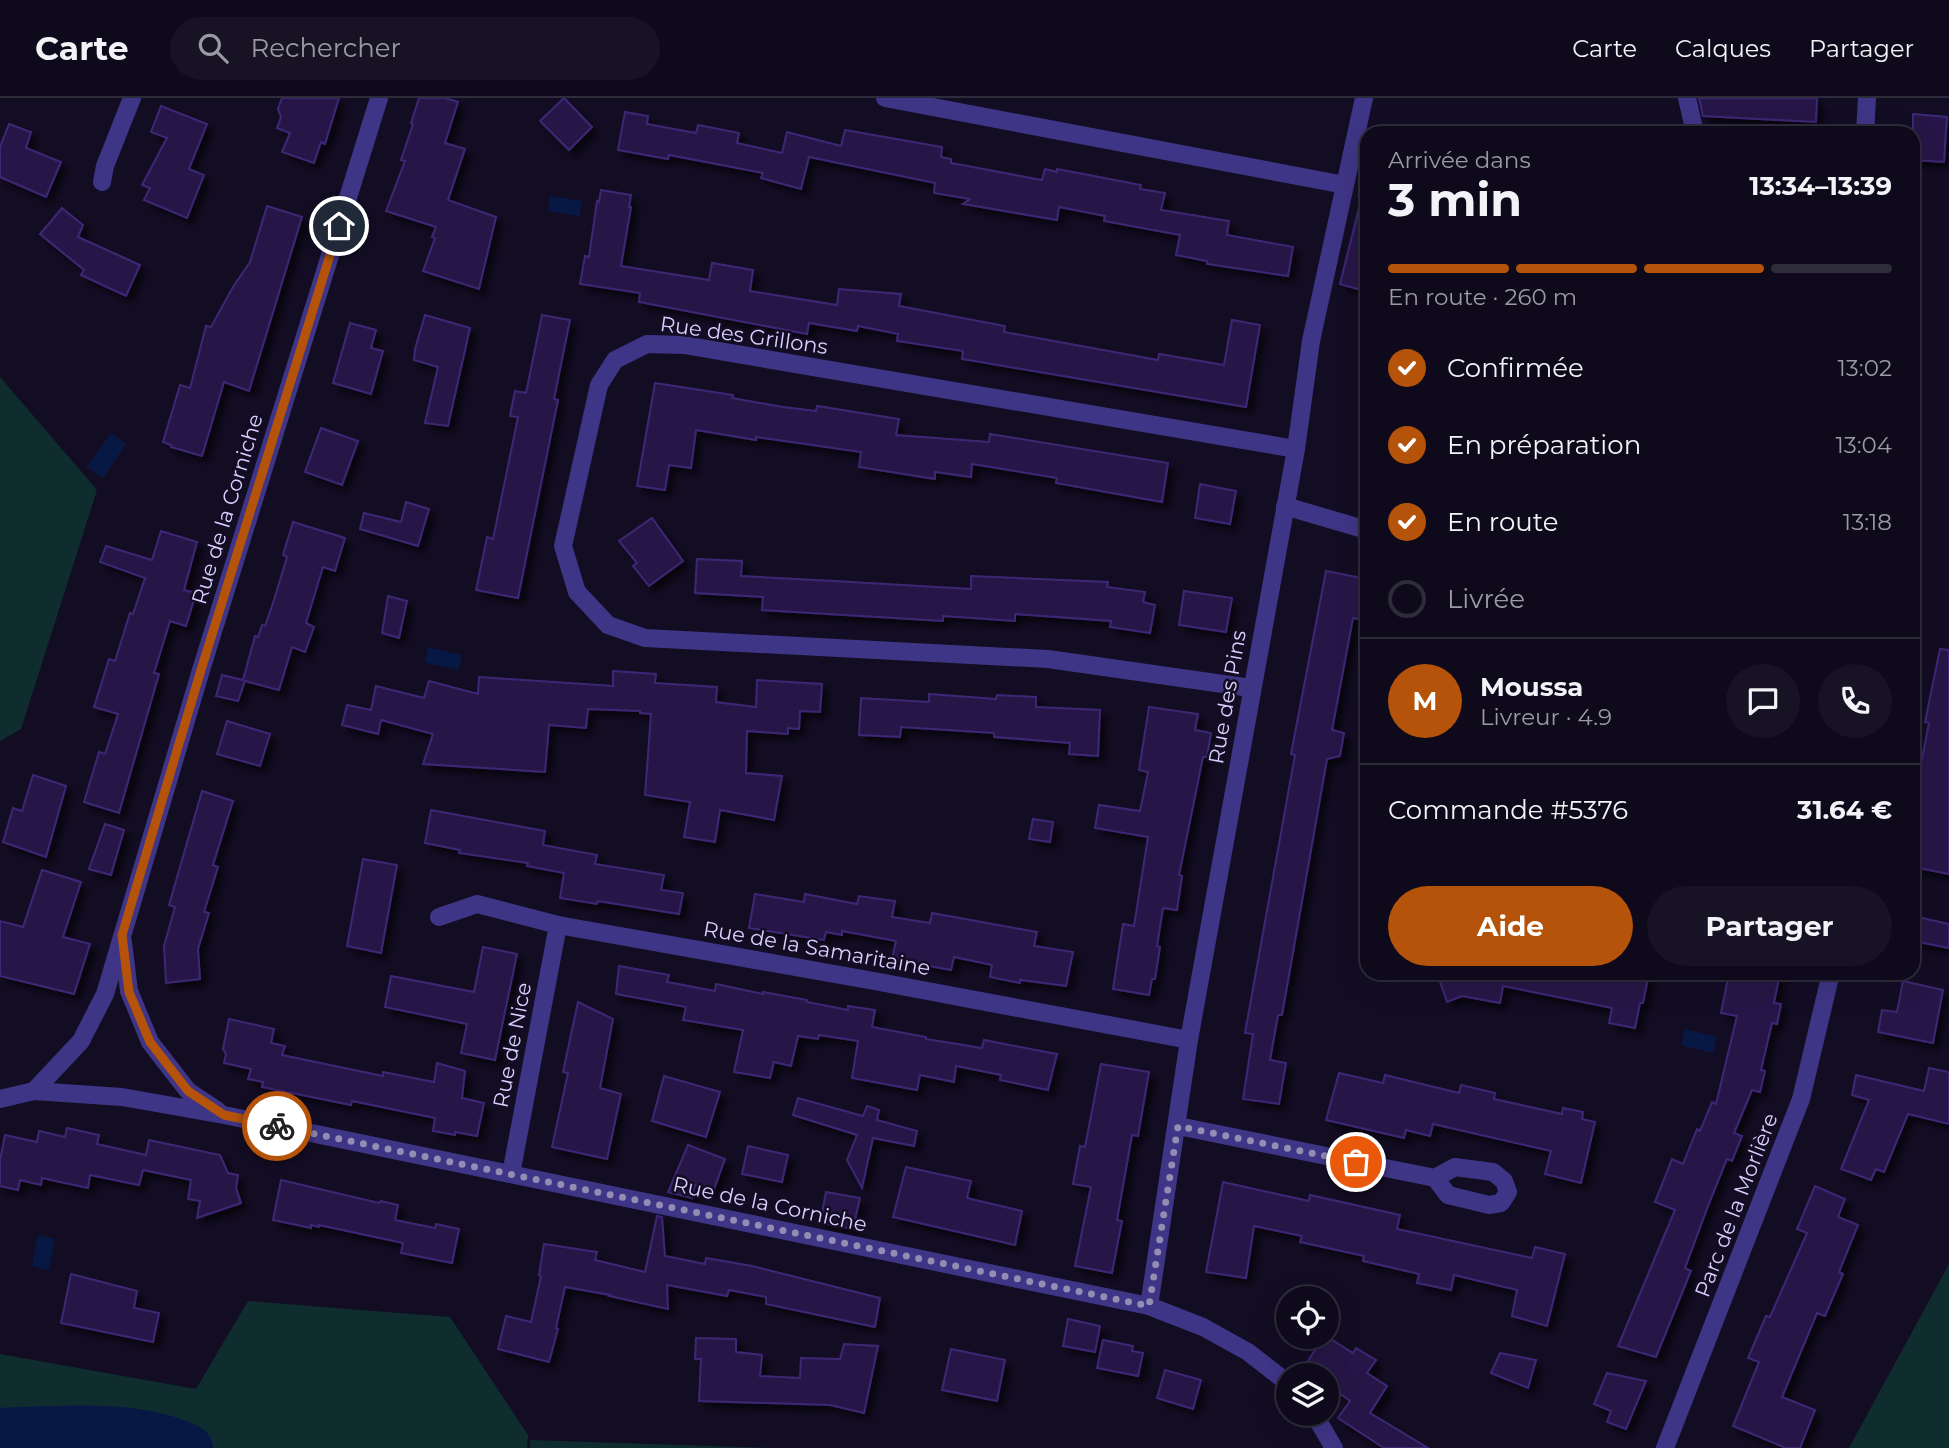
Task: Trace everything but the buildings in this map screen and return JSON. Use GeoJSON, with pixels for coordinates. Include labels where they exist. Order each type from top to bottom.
{"type":"FeatureCollection","features":[{"type":"Feature","properties":{"kind":"street"},"geometry":{"type":"LineString","coordinates":[[102,181],[105,166],[132,98]]}},
{"type":"Feature","properties":{"kind":"street","name":"Rue de la Corniche"},"geometry":{"type":"LineString","coordinates":[[34,1091],[81,1041],[105,994],[201,670],[379,98]]}},
{"type":"Feature","properties":{"kind":"street"},"geometry":{"type":"LineString","coordinates":[[886,98],[1345,185]]}},
{"type":"Feature","properties":{"kind":"street","name":"Rue des Pins"},"geometry":{"type":"LineString","coordinates":[[1149,1306],[1189,1041],[1296,449],[1311,341],[1364,98]]}},
{"type":"Feature","properties":{"kind":"street"},"geometry":{"type":"LineString","coordinates":[[1687,98],[1694,126]]}},
{"type":"Feature","properties":{"kind":"street"},"geometry":{"type":"LineString","coordinates":[[1865,126],[1867,98]]}},
{"type":"Feature","properties":{"kind":"street","name":"Rue des Grillons"},"geometry":{"type":"LineString","coordinates":[[1251,688],[1048,659],[645,638],[608,625],[578,592],[563,546],[599,385],[615,360],[648,344],[684,345],[1296,449]]}},
{"type":"Feature","properties":{"kind":"street"},"geometry":{"type":"LineString","coordinates":[[1285,506],[1360,528]]}},
{"type":"Feature","properties":{"kind":"street","name":"Rue de la Samaritaine"},"geometry":{"type":"LineString","coordinates":[[439,917],[477,904],[558,925],[1189,1041]]}},
{"type":"Feature","properties":{"kind":"street","name":"Rue de Nice"},"geometry":{"type":"LineString","coordinates":[[511,1174],[558,925]]}},
{"type":"Feature","properties":{"kind":"street","name":"Rue de la Corniche"},"geometry":{"type":"LineString","coordinates":[[122,935],[129,992],[150,1042],[188,1091],[224,1115]]}},
{"type":"Feature","properties":{"kind":"street","name":"Parc de la Morlière"},"geometry":{"type":"LineString","coordinates":[[1665,1448],[1801,1099],[1829,980]]}},
{"type":"Feature","properties":{"kind":"street"},"geometry":{"type":"LineString","coordinates":[[0,1099],[34,1091]]}},
{"type":"Feature","properties":{"kind":"street","name":"Rue de la Corniche"},"geometry":{"type":"LineString","coordinates":[[34,1091],[122,1097],[224,1115],[1149,1306],[1203,1327],[1248,1352],[1276,1374]]}},
{"type":"Feature","properties":{"kind":"street"},"geometry":{"type":"LineString","coordinates":[[1178,1126],[1435,1178]]}},
{"type":"Feature","properties":{"kind":"street"},"geometry":{"type":"LineString","coordinates":[[1321,1426],[1334,1448]]}},
{"type":"Feature","properties":{"kind":"green space"},"geometry":{"type":"Polygon","coordinates":[[[0,377],[97,490],[21,729],[0,741],[0,377]]]}},
{"type":"Feature","properties":{"kind":"green space"},"geometry":{"type":"Polygon","coordinates":[[[1949,1264],[1949,1448],[1849,1448],[1949,1264]]]}},
{"type":"Feature","properties":{"kind":"green space"},"geometry":{"type":"Polygon","coordinates":[[[248,1301],[450,1317],[528,1435],[527,1448],[0,1448],[0,1354],[196,1389],[248,1301]]]}},
{"type":"Feature","properties":{"kind":"green space"},"geometry":{"type":"Polygon","coordinates":[[[530,1440],[773,1448],[530,1448],[530,1440]]]}},
{"type":"Feature","properties":{"kind":"water"},"geometry":{"type":"Polygon","coordinates":[[[550,196],[582,201],[579,216],[548,211],[550,196]]]}},
{"type":"Feature","properties":{"kind":"water"},"geometry":{"type":"Polygon","coordinates":[[[111,433],[126,444],[103,478],[87,467],[111,433]]]}},
{"type":"Feature","properties":{"kind":"water"},"geometry":{"type":"Polygon","coordinates":[[[428,647],[462,655],[458,670],[427,663],[425,661],[428,647]]]}},
{"type":"Feature","properties":{"kind":"water"},"geometry":{"type":"Polygon","coordinates":[[[1685,1029],[1717,1037],[1713,1053],[1681,1045],[1685,1029]]]}},
{"type":"Feature","properties":{"kind":"water"},"geometry":{"type":"Polygon","coordinates":[[[38,1235],[55,1239],[49,1270],[32,1266],[38,1235]]]}},
{"type":"Feature","properties":{"kind":"waterway"},"geometry":{"type":"LineString","coordinates":[[0,1431],[72,1428],[123,1430],[170,1439],[190,1448]]}},
{"type":"Feature","properties":{"kind":"way so far"},"geometry":{"type":"LineString","coordinates":[[277,1126],[1149,1306],[1178,1126],[1356,1162]]}},
{"type":"Feature","properties":{"kind":"route"},"geometry":{"type":"LineString","coordinates":[[277,1126],[224,1115],[188,1091],[150,1042],[129,992],[122,935],[339,226]]}}]}
